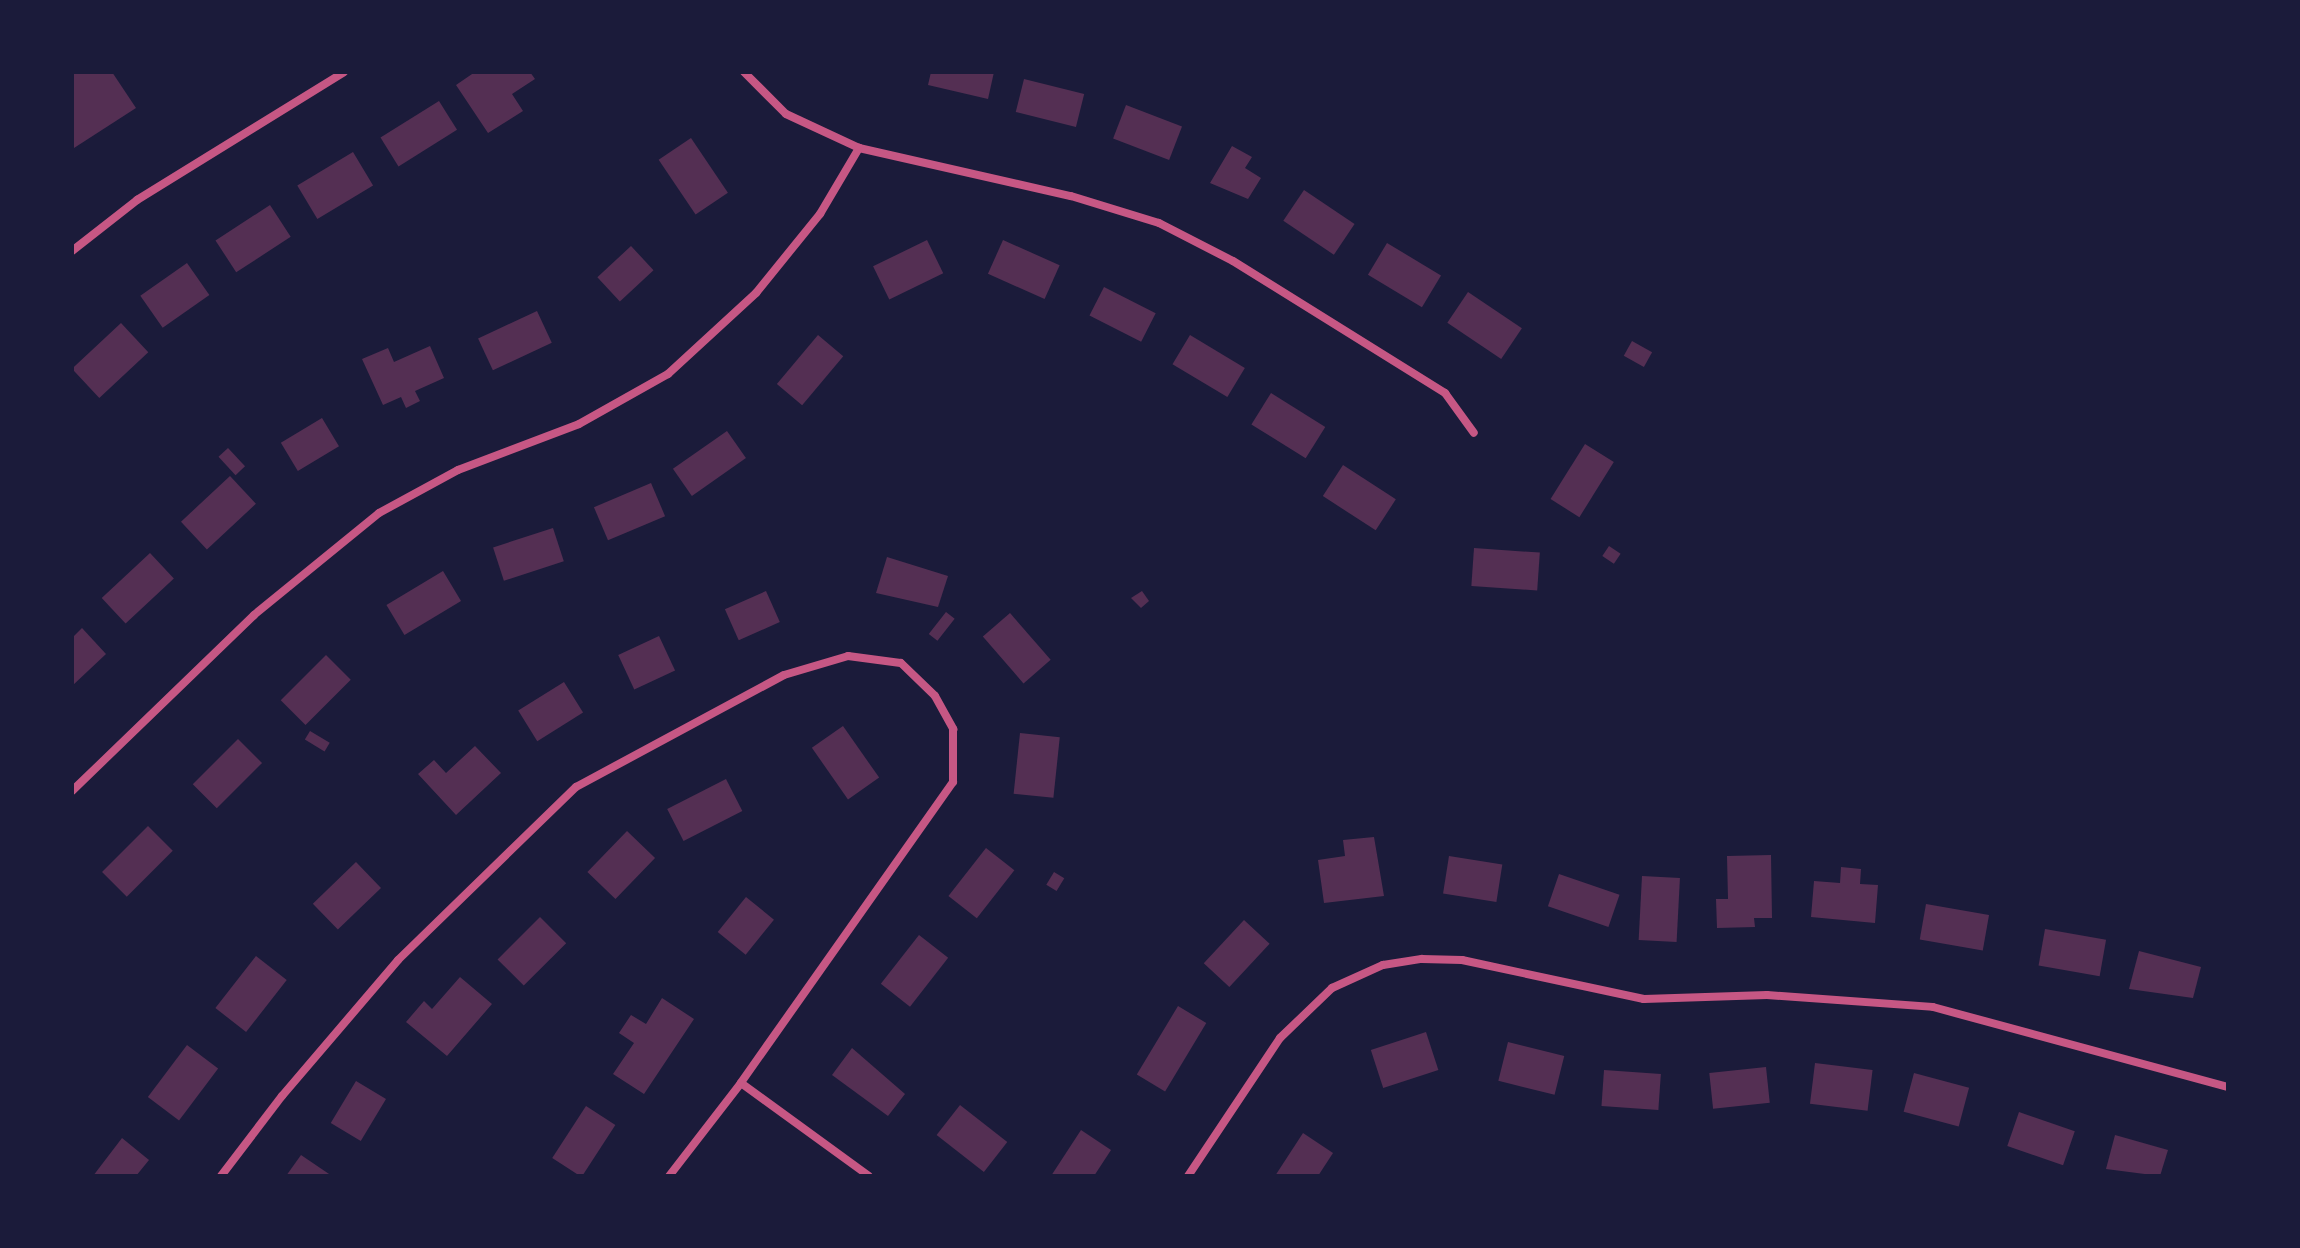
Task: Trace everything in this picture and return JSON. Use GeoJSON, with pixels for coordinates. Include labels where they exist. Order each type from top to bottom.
{"type":"FeatureCollection","features":[{"type":"Feature","properties":{"kind":"street"},"geometry":{"type":"LineString","coordinates":[[72,251],[137,200],[344,72]]}},
{"type":"Feature","properties":{"kind":"street"},"geometry":{"type":"LineString","coordinates":[[744,72],[786,114],[859,148],[1071,196],[1159,223],[1233,261],[1445,393],[1474,433]]}},
{"type":"Feature","properties":{"kind":"street"},"geometry":{"type":"LineString","coordinates":[[72,791],[254,615],[379,513],[458,470],[579,424],[668,374],[756,293],[820,214],[859,148]]}},
{"type":"Feature","properties":{"kind":"street"},"geometry":{"type":"LineString","coordinates":[[221,1176],[398,960],[576,787],[784,675],[848,656],[901,663],[935,696],[953,729],[953,782],[741,1083],[669,1176]]}},
{"type":"Feature","properties":{"kind":"street"},"geometry":{"type":"LineString","coordinates":[[1188,1176],[1280,1038],[1332,988],[1383,965],[1422,959],[1462,960],[1644,999],[1767,995],[1933,1007],[2228,1087]]}},
{"type":"Feature","properties":{"kind":"street"},"geometry":{"type":"LineString","coordinates":[[741,1083],[869,1176]]}},
{"type":"Feature","properties":{"kind":"building"},"geometry":{"type":"Polygon","coordinates":[[[72,72],[112,72],[136,108],[74,148],[72,72]]]}},
{"type":"Feature","properties":{"kind":"building"},"geometry":{"type":"Polygon","coordinates":[[[475,72],[530,72],[535,79],[512,94],[523,111],[488,133],[456,85],[475,72]]]}},
{"type":"Feature","properties":{"kind":"building"},"geometry":{"type":"Polygon","coordinates":[[[931,72],[994,72],[988,99],[928,85],[931,72]]]}},
{"type":"Feature","properties":{"kind":"building"},"geometry":{"type":"Polygon","coordinates":[[[1024,79],[1084,94],[1076,127],[1016,112],[1024,79]]]}},
{"type":"Feature","properties":{"kind":"building"},"geometry":{"type":"Polygon","coordinates":[[[439,101],[457,130],[399,166],[380,138],[439,101]]]}},
{"type":"Feature","properties":{"kind":"building"},"geometry":{"type":"Polygon","coordinates":[[[1126,105],[1182,127],[1169,160],[1113,139],[1126,105]]]}},
{"type":"Feature","properties":{"kind":"building"},"geometry":{"type":"Polygon","coordinates":[[[691,138],[728,193],[696,215],[659,160],[691,138]]]}},
{"type":"Feature","properties":{"kind":"building"},"geometry":{"type":"Polygon","coordinates":[[[1232,146],[1252,157],[1245,168],[1261,178],[1248,199],[1210,183],[1232,146]]]}},
{"type":"Feature","properties":{"kind":"building"},"geometry":{"type":"Polygon","coordinates":[[[353,152],[373,185],[317,219],[297,185],[353,152]]]}},
{"type":"Feature","properties":{"kind":"building"},"geometry":{"type":"Polygon","coordinates":[[[1304,190],[1355,224],[1334,255],[1283,221],[1304,190]]]}},
{"type":"Feature","properties":{"kind":"building"},"geometry":{"type":"Polygon","coordinates":[[[270,205],[291,237],[236,272],[215,240],[270,205]]]}},
{"type":"Feature","properties":{"kind":"building"},"geometry":{"type":"Polygon","coordinates":[[[927,240],[943,273],[889,300],[873,266],[927,240]]]}},
{"type":"Feature","properties":{"kind":"building"},"geometry":{"type":"Polygon","coordinates":[[[1003,240],[1060,265],[1045,299],[988,274],[1003,240]]]}},
{"type":"Feature","properties":{"kind":"building"},"geometry":{"type":"Polygon","coordinates":[[[1387,243],[1441,275],[1422,307],[1368,275],[1387,243]]]}},
{"type":"Feature","properties":{"kind":"building"},"geometry":{"type":"Polygon","coordinates":[[[631,246],[654,270],[620,302],[597,277],[631,246]]]}},
{"type":"Feature","properties":{"kind":"building"},"geometry":{"type":"Polygon","coordinates":[[[187,263],[209,295],[163,328],[140,296],[187,263]]]}},
{"type":"Feature","properties":{"kind":"building"},"geometry":{"type":"Polygon","coordinates":[[[1104,287],[1156,313],[1141,342],[1089,316],[1104,287]]]}},
{"type":"Feature","properties":{"kind":"building"},"geometry":{"type":"Polygon","coordinates":[[[1468,292],[1522,328],[1501,359],[1447,323],[1468,292]]]}},
{"type":"Feature","properties":{"kind":"building"},"geometry":{"type":"Polygon","coordinates":[[[537,311],[552,343],[493,370],[478,338],[537,311]]]}},
{"type":"Feature","properties":{"kind":"building"},"geometry":{"type":"Polygon","coordinates":[[[121,323],[148,352],[99,398],[72,369],[121,323]]]}},
{"type":"Feature","properties":{"kind":"building"},"geometry":{"type":"Polygon","coordinates":[[[818,335],[843,356],[802,405],[777,384],[818,335]]]}},
{"type":"Feature","properties":{"kind":"building"},"geometry":{"type":"Polygon","coordinates":[[[1190,335],[1245,368],[1227,397],[1172,364],[1190,335]]]}},
{"type":"Feature","properties":{"kind":"building"},"geometry":{"type":"Polygon","coordinates":[[[1632,341],[1652,352],[1644,367],[1624,356],[1632,341]]]}},
{"type":"Feature","properties":{"kind":"building"},"geometry":{"type":"Polygon","coordinates":[[[430,346],[444,378],[415,391],[420,401],[406,408],[401,397],[383,405],[362,359],[388,348],[394,362],[430,346]]]}},
{"type":"Feature","properties":{"kind":"building"},"geometry":{"type":"Polygon","coordinates":[[[1271,393],[1325,427],[1306,458],[1251,424],[1271,393]]]}},
{"type":"Feature","properties":{"kind":"building"},"geometry":{"type":"Polygon","coordinates":[[[322,418],[339,446],[298,471],[281,443],[322,418]]]}},
{"type":"Feature","properties":{"kind":"building"},"geometry":{"type":"Polygon","coordinates":[[[727,431],[746,458],[692,496],[673,469],[727,431]]]}},
{"type":"Feature","properties":{"kind":"building"},"geometry":{"type":"Polygon","coordinates":[[[1585,444],[1614,462],[1579,517],[1551,499],[1585,444]]]}},
{"type":"Feature","properties":{"kind":"building"},"geometry":{"type":"Polygon","coordinates":[[[228,448],[245,466],[236,475],[218,457],[228,448]]]}},
{"type":"Feature","properties":{"kind":"building"},"geometry":{"type":"Polygon","coordinates":[[[1343,465],[1396,499],[1376,530],[1323,496],[1343,465]]]}},
{"type":"Feature","properties":{"kind":"building"},"geometry":{"type":"Polygon","coordinates":[[[230,476],[256,504],[207,549],[181,522],[230,476]]]}},
{"type":"Feature","properties":{"kind":"building"},"geometry":{"type":"Polygon","coordinates":[[[651,483],[665,516],[608,540],[594,507],[651,483]]]}},
{"type":"Feature","properties":{"kind":"building"},"geometry":{"type":"Polygon","coordinates":[[[553,528],[564,561],[504,581],[493,547],[553,528]]]}},
{"type":"Feature","properties":{"kind":"building"},"geometry":{"type":"Polygon","coordinates":[[[1609,546],[1621,554],[1614,564],[1602,556],[1609,546]]]}},
{"type":"Feature","properties":{"kind":"building"},"geometry":{"type":"Polygon","coordinates":[[[1474,548],[1540,553],[1537,591],[1471,586],[1474,548]]]}},
{"type":"Feature","properties":{"kind":"building"},"geometry":{"type":"Polygon","coordinates":[[[150,553],[174,579],[126,624],[102,598],[150,553]]]}},
{"type":"Feature","properties":{"kind":"building"},"geometry":{"type":"Polygon","coordinates":[[[887,557],[948,576],[938,607],[876,593],[887,557]]]}},
{"type":"Feature","properties":{"kind":"building"},"geometry":{"type":"Polygon","coordinates":[[[443,571],[461,601],[404,635],[386,605],[443,571]]]}},
{"type":"Feature","properties":{"kind":"building"},"geometry":{"type":"Polygon","coordinates":[[[766,591],[780,622],[739,640],[725,609],[766,591]]]}},
{"type":"Feature","properties":{"kind":"building"},"geometry":{"type":"Polygon","coordinates":[[[1142,591],[1149,601],[1141,608],[1131,598],[1142,591]]]}},
{"type":"Feature","properties":{"kind":"building"},"geometry":{"type":"Polygon","coordinates":[[[946,612],[955,619],[937,641],[929,634],[946,612]]]}},
{"type":"Feature","properties":{"kind":"building"},"geometry":{"type":"Polygon","coordinates":[[[1010,613],[1051,660],[1024,683],[983,637],[1010,613]]]}},
{"type":"Feature","properties":{"kind":"building"},"geometry":{"type":"Polygon","coordinates":[[[82,628],[106,654],[72,686],[72,638],[82,628]]]}},
{"type":"Feature","properties":{"kind":"building"},"geometry":{"type":"Polygon","coordinates":[[[659,636],[675,670],[634,689],[618,655],[659,636]]]}},
{"type":"Feature","properties":{"kind":"building"},"geometry":{"type":"Polygon","coordinates":[[[326,655],[351,680],[305,725],[281,700],[326,655]]]}},
{"type":"Feature","properties":{"kind":"building"},"geometry":{"type":"Polygon","coordinates":[[[564,682],[583,713],[537,741],[518,711],[564,682]]]}},
{"type":"Feature","properties":{"kind":"building"},"geometry":{"type":"Polygon","coordinates":[[[843,726],[879,778],[848,799],[812,748],[843,726]]]}},
{"type":"Feature","properties":{"kind":"building"},"geometry":{"type":"Polygon","coordinates":[[[310,731],[330,743],[325,751],[305,740],[310,731]]]}},
{"type":"Feature","properties":{"kind":"building"},"geometry":{"type":"Polygon","coordinates":[[[1020,733],[1060,737],[1053,798],[1014,794],[1020,733]]]}},
{"type":"Feature","properties":{"kind":"building"},"geometry":{"type":"Polygon","coordinates":[[[238,739],[262,763],[217,808],[193,784],[238,739]]]}},
{"type":"Feature","properties":{"kind":"building"},"geometry":{"type":"Polygon","coordinates":[[[475,746],[501,773],[456,815],[418,774],[434,760],[446,773],[475,746]]]}},
{"type":"Feature","properties":{"kind":"building"},"geometry":{"type":"Polygon","coordinates":[[[726,779],[742,811],[684,841],[667,809],[726,779]]]}},
{"type":"Feature","properties":{"kind":"building"},"geometry":{"type":"Polygon","coordinates":[[[148,826],[173,851],[127,897],[102,872],[148,826]]]}},
{"type":"Feature","properties":{"kind":"building"},"geometry":{"type":"Polygon","coordinates":[[[627,831],[655,858],[615,899],[587,872],[627,831]]]}},
{"type":"Feature","properties":{"kind":"building"},"geometry":{"type":"Polygon","coordinates":[[[1374,837],[1384,896],[1324,903],[1318,860],[1345,856],[1343,840],[1374,837]]]}},
{"type":"Feature","properties":{"kind":"building"},"geometry":{"type":"Polygon","coordinates":[[[986,848],[1014,870],[977,918],[948,896],[986,848]]]}},
{"type":"Feature","properties":{"kind":"building"},"geometry":{"type":"Polygon","coordinates":[[[1771,855],[1772,918],[1754,918],[1755,927],[1717,928],[1716,899],[1728,899],[1727,856],[1771,855]]]}},
{"type":"Feature","properties":{"kind":"building"},"geometry":{"type":"Polygon","coordinates":[[[1449,856],[1502,864],[1496,902],[1443,894],[1449,856]]]}},
{"type":"Feature","properties":{"kind":"building"},"geometry":{"type":"Polygon","coordinates":[[[356,862],[381,888],[338,930],[313,904],[356,862]]]}},
{"type":"Feature","properties":{"kind":"building"},"geometry":{"type":"Polygon","coordinates":[[[1841,867],[1861,869],[1860,884],[1878,885],[1875,923],[1811,917],[1814,881],[1840,883],[1841,867]]]}},
{"type":"Feature","properties":{"kind":"building"},"geometry":{"type":"Polygon","coordinates":[[[1054,872],[1064,878],[1057,891],[1046,885],[1054,872]]]}},
{"type":"Feature","properties":{"kind":"building"},"geometry":{"type":"Polygon","coordinates":[[[1559,874],[1620,895],[1608,927],[1548,906],[1559,874]]]}},
{"type":"Feature","properties":{"kind":"building"},"geometry":{"type":"Polygon","coordinates":[[[1642,876],[1680,878],[1677,942],[1639,940],[1642,876]]]}},
{"type":"Feature","properties":{"kind":"building"},"geometry":{"type":"Polygon","coordinates":[[[746,897],[774,920],[746,955],[718,932],[746,897]]]}},
{"type":"Feature","properties":{"kind":"building"},"geometry":{"type":"Polygon","coordinates":[[[1926,904],[1989,915],[1983,951],[1920,939],[1926,904]]]}},
{"type":"Feature","properties":{"kind":"building"},"geometry":{"type":"Polygon","coordinates":[[[540,917],[566,943],[524,986],[498,959],[540,917]]]}},
{"type":"Feature","properties":{"kind":"building"},"geometry":{"type":"Polygon","coordinates":[[[1244,920],[1270,944],[1229,987],[1204,963],[1244,920]]]}},
{"type":"Feature","properties":{"kind":"building"},"geometry":{"type":"Polygon","coordinates":[[[2045,929],[2106,940],[2100,976],[2039,965],[2045,929]]]}},
{"type":"Feature","properties":{"kind":"building"},"geometry":{"type":"Polygon","coordinates":[[[919,935],[948,958],[910,1007],[881,984],[919,935]]]}},
{"type":"Feature","properties":{"kind":"building"},"geometry":{"type":"Polygon","coordinates":[[[2139,951],[2201,967],[2193,998],[2129,989],[2139,951]]]}},
{"type":"Feature","properties":{"kind":"building"},"geometry":{"type":"Polygon","coordinates":[[[256,956],[287,980],[246,1032],[215,1008],[256,956]]]}},
{"type":"Feature","properties":{"kind":"building"},"geometry":{"type":"Polygon","coordinates":[[[460,977],[492,1004],[447,1056],[406,1022],[424,1001],[432,1009],[460,977]]]}},
{"type":"Feature","properties":{"kind":"building"},"geometry":{"type":"Polygon","coordinates":[[[662,998],[694,1019],[644,1094],[613,1074],[634,1043],[619,1033],[631,1015],[646,1024],[662,998]]]}},
{"type":"Feature","properties":{"kind":"building"},"geometry":{"type":"Polygon","coordinates":[[[1178,1006],[1206,1023],[1165,1092],[1137,1075],[1178,1006]]]}},
{"type":"Feature","properties":{"kind":"building"},"geometry":{"type":"Polygon","coordinates":[[[1426,1032],[1438,1070],[1383,1088],[1371,1050],[1426,1032]]]}},
{"type":"Feature","properties":{"kind":"building"},"geometry":{"type":"Polygon","coordinates":[[[1508,1042],[1564,1056],[1555,1095],[1498,1081],[1508,1042]]]}},
{"type":"Feature","properties":{"kind":"building"},"geometry":{"type":"Polygon","coordinates":[[[187,1045],[218,1068],[179,1120],[148,1097],[187,1045]]]}},
{"type":"Feature","properties":{"kind":"building"},"geometry":{"type":"Polygon","coordinates":[[[852,1048],[905,1094],[888,1116],[832,1075],[852,1048]]]}},
{"type":"Feature","properties":{"kind":"building"},"geometry":{"type":"Polygon","coordinates":[[[1815,1063],[1873,1070],[1868,1111],[1810,1104],[1815,1063]]]}},
{"type":"Feature","properties":{"kind":"building"},"geometry":{"type":"Polygon","coordinates":[[[1766,1067],[1770,1103],[1713,1109],[1709,1073],[1766,1067]]]}},
{"type":"Feature","properties":{"kind":"building"},"geometry":{"type":"Polygon","coordinates":[[[1604,1070],[1661,1074],[1658,1110],[1601,1106],[1604,1070]]]}},
{"type":"Feature","properties":{"kind":"building"},"geometry":{"type":"Polygon","coordinates":[[[1914,1073],[1969,1088],[1959,1126],[1904,1112],[1914,1073]]]}},
{"type":"Feature","properties":{"kind":"building"},"geometry":{"type":"Polygon","coordinates":[[[356,1081],[386,1099],[361,1141],[331,1123],[356,1081]]]}},
{"type":"Feature","properties":{"kind":"building"},"geometry":{"type":"Polygon","coordinates":[[[960,1105],[1007,1142],[984,1172],[937,1135],[960,1105]]]}},
{"type":"Feature","properties":{"kind":"building"},"geometry":{"type":"Polygon","coordinates":[[[586,1106],[615,1125],[582,1176],[552,1158],[586,1106]]]}},
{"type":"Feature","properties":{"kind":"building"},"geometry":{"type":"Polygon","coordinates":[[[2019,1112],[2075,1131],[2063,1165],[2007,1146],[2019,1112]]]}},
{"type":"Feature","properties":{"kind":"building"},"geometry":{"type":"Polygon","coordinates":[[[1081,1130],[1111,1150],[1094,1176],[1051,1176],[1081,1130]]]}},
{"type":"Feature","properties":{"kind":"building"},"geometry":{"type":"Polygon","coordinates":[[[1303,1133],[1333,1153],[1318,1176],[1275,1176],[1303,1133]]]}},
{"type":"Feature","properties":{"kind":"building"},"geometry":{"type":"Polygon","coordinates":[[[2115,1135],[2168,1150],[2160,1176],[2106,1169],[2115,1135]]]}},
{"type":"Feature","properties":{"kind":"building"},"geometry":{"type":"Polygon","coordinates":[[[122,1138],[149,1160],[136,1176],[93,1176],[122,1138]]]}},
{"type":"Feature","properties":{"kind":"building"},"geometry":{"type":"Polygon","coordinates":[[[301,1155],[332,1176],[286,1176],[301,1155]]]}}]}
